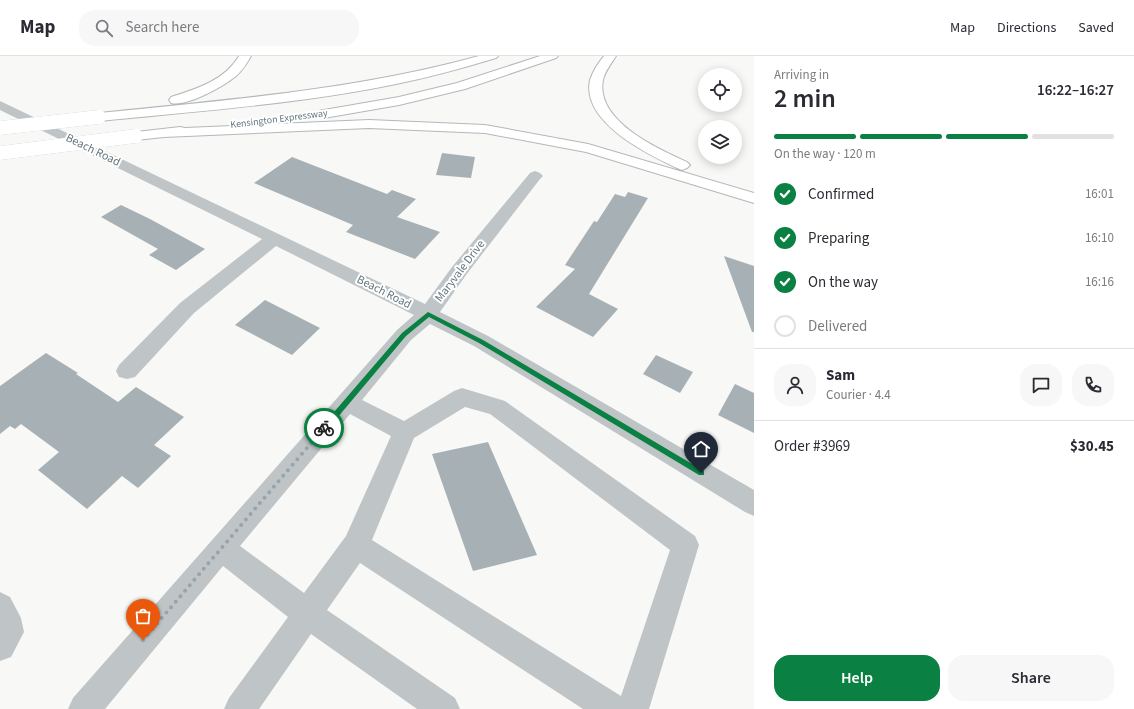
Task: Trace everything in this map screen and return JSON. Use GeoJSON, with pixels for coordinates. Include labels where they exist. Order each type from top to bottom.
{"type":"FeatureCollection","features":[{"type":"Feature","properties":{"kind":"highway"},"geometry":{"type":"LineString","coordinates":[[139,112],[201,91],[224,78],[241,64],[245,56]]}},
{"type":"Feature","properties":{"kind":"highway","name":"Kensington Expressway"},"geometry":{"type":"LineString","coordinates":[[0,128],[326,92],[379,84],[436,72],[492,56]]}},
{"type":"Feature","properties":{"kind":"highway","name":"Kensington Expressway"},"geometry":{"type":"LineString","coordinates":[[0,153],[282,120],[399,101],[461,86],[552,56]]}},
{"type":"Feature","properties":{"kind":"highway"},"geometry":{"type":"LineString","coordinates":[[610,56],[600,70],[596,85],[600,104],[608,119],[633,140],[661,156],[719,180],[754,190]]}},
{"type":"Feature","properties":{"kind":"highway"},"geometry":{"type":"LineString","coordinates":[[165,133],[369,124],[485,129],[588,148],[754,198]]}},
{"type":"Feature","properties":{"kind":"street","name":"Beach Road"},"geometry":{"type":"LineString","coordinates":[[0,105],[378,288],[481,342],[754,504]]}},
{"type":"Feature","properties":{"kind":"street","name":"Maryvale Drive"},"geometry":{"type":"LineString","coordinates":[[84,709],[404,335],[428,314],[459,271],[535,176]]}},
{"type":"Feature","properties":{"kind":"street"},"geometry":{"type":"LineString","coordinates":[[127,371],[187,308],[275,238]]}},
{"type":"Feature","properties":{"kind":"street"},"geometry":{"type":"LineString","coordinates":[[241,708],[356,545],[405,432],[462,397],[497,407],[685,546],[633,709]]}},
{"type":"Feature","properties":{"kind":"street"},"geometry":{"type":"LineString","coordinates":[[346,402],[405,432]]}},
{"type":"Feature","properties":{"kind":"street"},"geometry":{"type":"LineString","coordinates":[[356,545],[612,709]]}},
{"type":"Feature","properties":{"kind":"street"},"geometry":{"type":"LineString","coordinates":[[222,548],[308,614],[444,709]]}},
{"type":"Feature","properties":{"kind":"street"},"geometry":{"type":"LineString","coordinates":[[0,607],[6,618],[9,632],[0,646]]}},
{"type":"Feature","properties":{"kind":"building"},"geometry":{"type":"Polygon","coordinates":[[[442,153],[475,157],[471,178],[436,175],[442,153]]]}},
{"type":"Feature","properties":{"kind":"building"},"geometry":{"type":"Polygon","coordinates":[[[292,157],[387,194],[392,190],[416,199],[397,217],[440,232],[415,259],[346,232],[353,225],[254,183],[292,157]]]}},
{"type":"Feature","properties":{"kind":"building"},"geometry":{"type":"Polygon","coordinates":[[[628,192],[648,198],[589,294],[618,309],[593,337],[536,307],[575,269],[565,265],[594,221],[597,222],[615,194],[625,197],[628,192]]]}},
{"type":"Feature","properties":{"kind":"building"},"geometry":{"type":"Polygon","coordinates":[[[121,205],[205,249],[176,270],[149,255],[158,249],[101,217],[121,205]]]}},
{"type":"Feature","properties":{"kind":"building"},"geometry":{"type":"Polygon","coordinates":[[[724,256],[754,266],[754,332],[752,332],[724,256]]]}},
{"type":"Feature","properties":{"kind":"building"},"geometry":{"type":"Polygon","coordinates":[[[265,300],[320,328],[292,355],[235,325],[265,300]]]}},
{"type":"Feature","properties":{"kind":"building"},"geometry":{"type":"Polygon","coordinates":[[[46,353],[78,373],[76,374],[118,402],[136,387],[184,417],[154,445],[171,456],[138,488],[122,476],[87,509],[38,470],[59,452],[21,424],[15,429],[10,426],[0,434],[0,386],[46,353]]]}},
{"type":"Feature","properties":{"kind":"building"},"geometry":{"type":"Polygon","coordinates":[[[656,355],[693,372],[680,393],[643,374],[656,355]]]}},
{"type":"Feature","properties":{"kind":"building"},"geometry":{"type":"Polygon","coordinates":[[[735,384],[754,393],[754,433],[718,415],[735,384]]]}},
{"type":"Feature","properties":{"kind":"building"},"geometry":{"type":"Polygon","coordinates":[[[488,442],[537,555],[473,571],[432,454],[488,442]]]}},
{"type":"Feature","properties":{"kind":"way so far"},"geometry":{"type":"LineString","coordinates":[[143,640],[324,428]]}},
{"type":"Feature","properties":{"kind":"route"},"geometry":{"type":"LineString","coordinates":[[324,428],[404,335],[428,314],[481,342],[701,473]]}}]}
